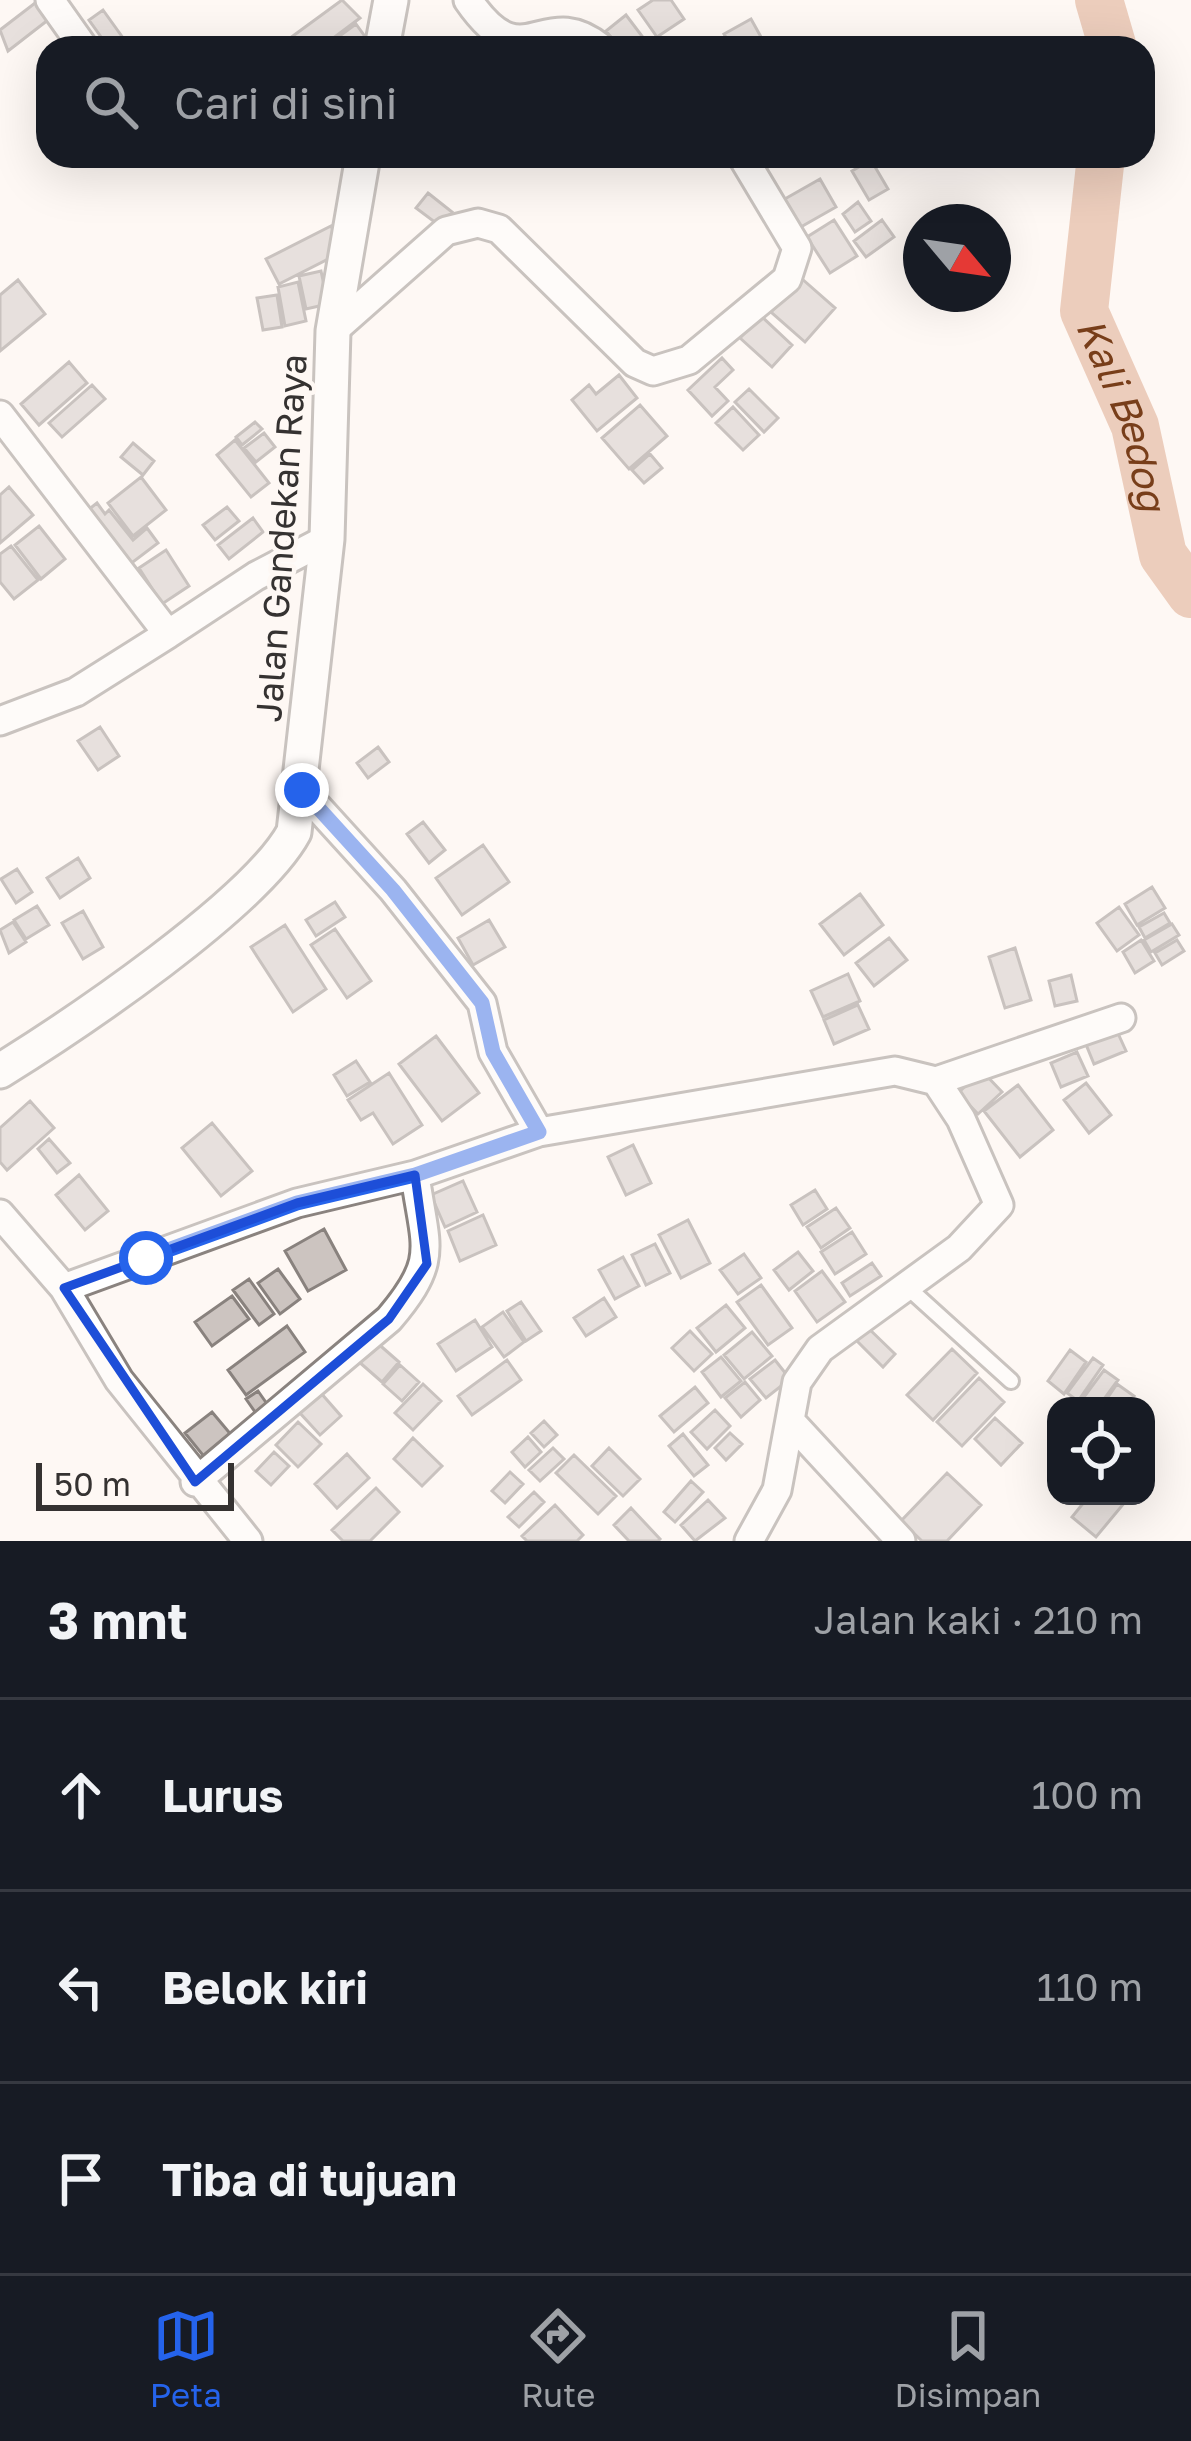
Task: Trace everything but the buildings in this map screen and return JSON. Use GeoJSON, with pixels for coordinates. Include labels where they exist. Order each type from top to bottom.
{"type":"FeatureCollection","features":[{"type":"Feature","properties":{"kind":"street"},"geometry":{"type":"LineString","coordinates":[[50,0],[76,36]]}},
{"type":"Feature","properties":{"kind":"street"},"geometry":{"type":"LineString","coordinates":[[384,36],[391,0]]}},
{"type":"Feature","properties":{"kind":"street"},"geometry":{"type":"LineString","coordinates":[[467,0],[495,28],[512,33],[562,15],[574,18],[590,36]]}},
{"type":"Feature","properties":{"kind":"street","name":"Jalan Gandekan Raya"},"geometry":{"type":"LineString","coordinates":[[0,1071],[108,997],[259,878],[293,832],[302,790],[327,539],[333,331],[361,168]]}},
{"type":"Feature","properties":{"kind":"street"},"geometry":{"type":"LineString","coordinates":[[333,331],[446,231],[478,223],[499,230],[634,363],[667,370],[689,360],[787,279],[796,263],[797,248],[749,168]]}},
{"type":"Feature","properties":{"kind":"street"},"geometry":{"type":"LineString","coordinates":[[0,415],[168,634]]}},
{"type":"Feature","properties":{"kind":"street"},"geometry":{"type":"LineString","coordinates":[[0,721],[76,692],[256,576],[327,539]]}},
{"type":"Feature","properties":{"kind":"street"},"geometry":{"type":"LineString","coordinates":[[302,790],[393,890],[482,1003],[493,1052],[539,1132]]}},
{"type":"Feature","properties":{"kind":"street"},"geometry":{"type":"LineString","coordinates":[[936,1082],[1121,1018]]}},
{"type":"Feature","properties":{"kind":"street"},"geometry":{"type":"LineString","coordinates":[[64,1288],[297,1203],[415,1175],[539,1132],[909,1070],[936,1082],[961,1118],[999,1205],[959,1248],[820,1348],[797,1382],[777,1490],[749,1541]]}},
{"type":"Feature","properties":{"kind":"street"},"geometry":{"type":"LineString","coordinates":[[195,1482],[389,1319],[410,1294],[427,1264],[415,1175]]}},
{"type":"Feature","properties":{"kind":"street"},"geometry":{"type":"LineString","coordinates":[[0,1214],[64,1288],[119,1380],[195,1482],[248,1541]]}},
{"type":"Feature","properties":{"kind":"street"},"geometry":{"type":"LineString","coordinates":[[792,1423],[901,1541]]}},
{"type":"Feature","properties":{"kind":"lane"},"geometry":{"type":"LineString","coordinates":[[905,1286],[1011,1381]]}},
{"type":"Feature","properties":{"kind":"highlighted area"},"geometry":{"type":"Polygon","coordinates":[[[415,1175],[427,1264],[389,1319],[195,1482],[64,1288],[297,1203],[415,1175]]]}},
{"type":"Feature","properties":{"kind":"waterway","name":"Kali Bedog"},"geometry":{"type":"LineString","coordinates":[[1099,0],[1110,36]]}},
{"type":"Feature","properties":{"kind":"waterway","name":"Kali Bedog"},"geometry":{"type":"LineString","coordinates":[[1100,168],[1084,311],[1135,426],[1163,555],[1191,594]]}},
{"type":"Feature","properties":{"kind":"route"},"geometry":{"type":"LineString","coordinates":[[146,1258],[297,1203],[415,1175],[539,1132],[493,1052],[482,1003],[393,890],[302,790]]}}]}
